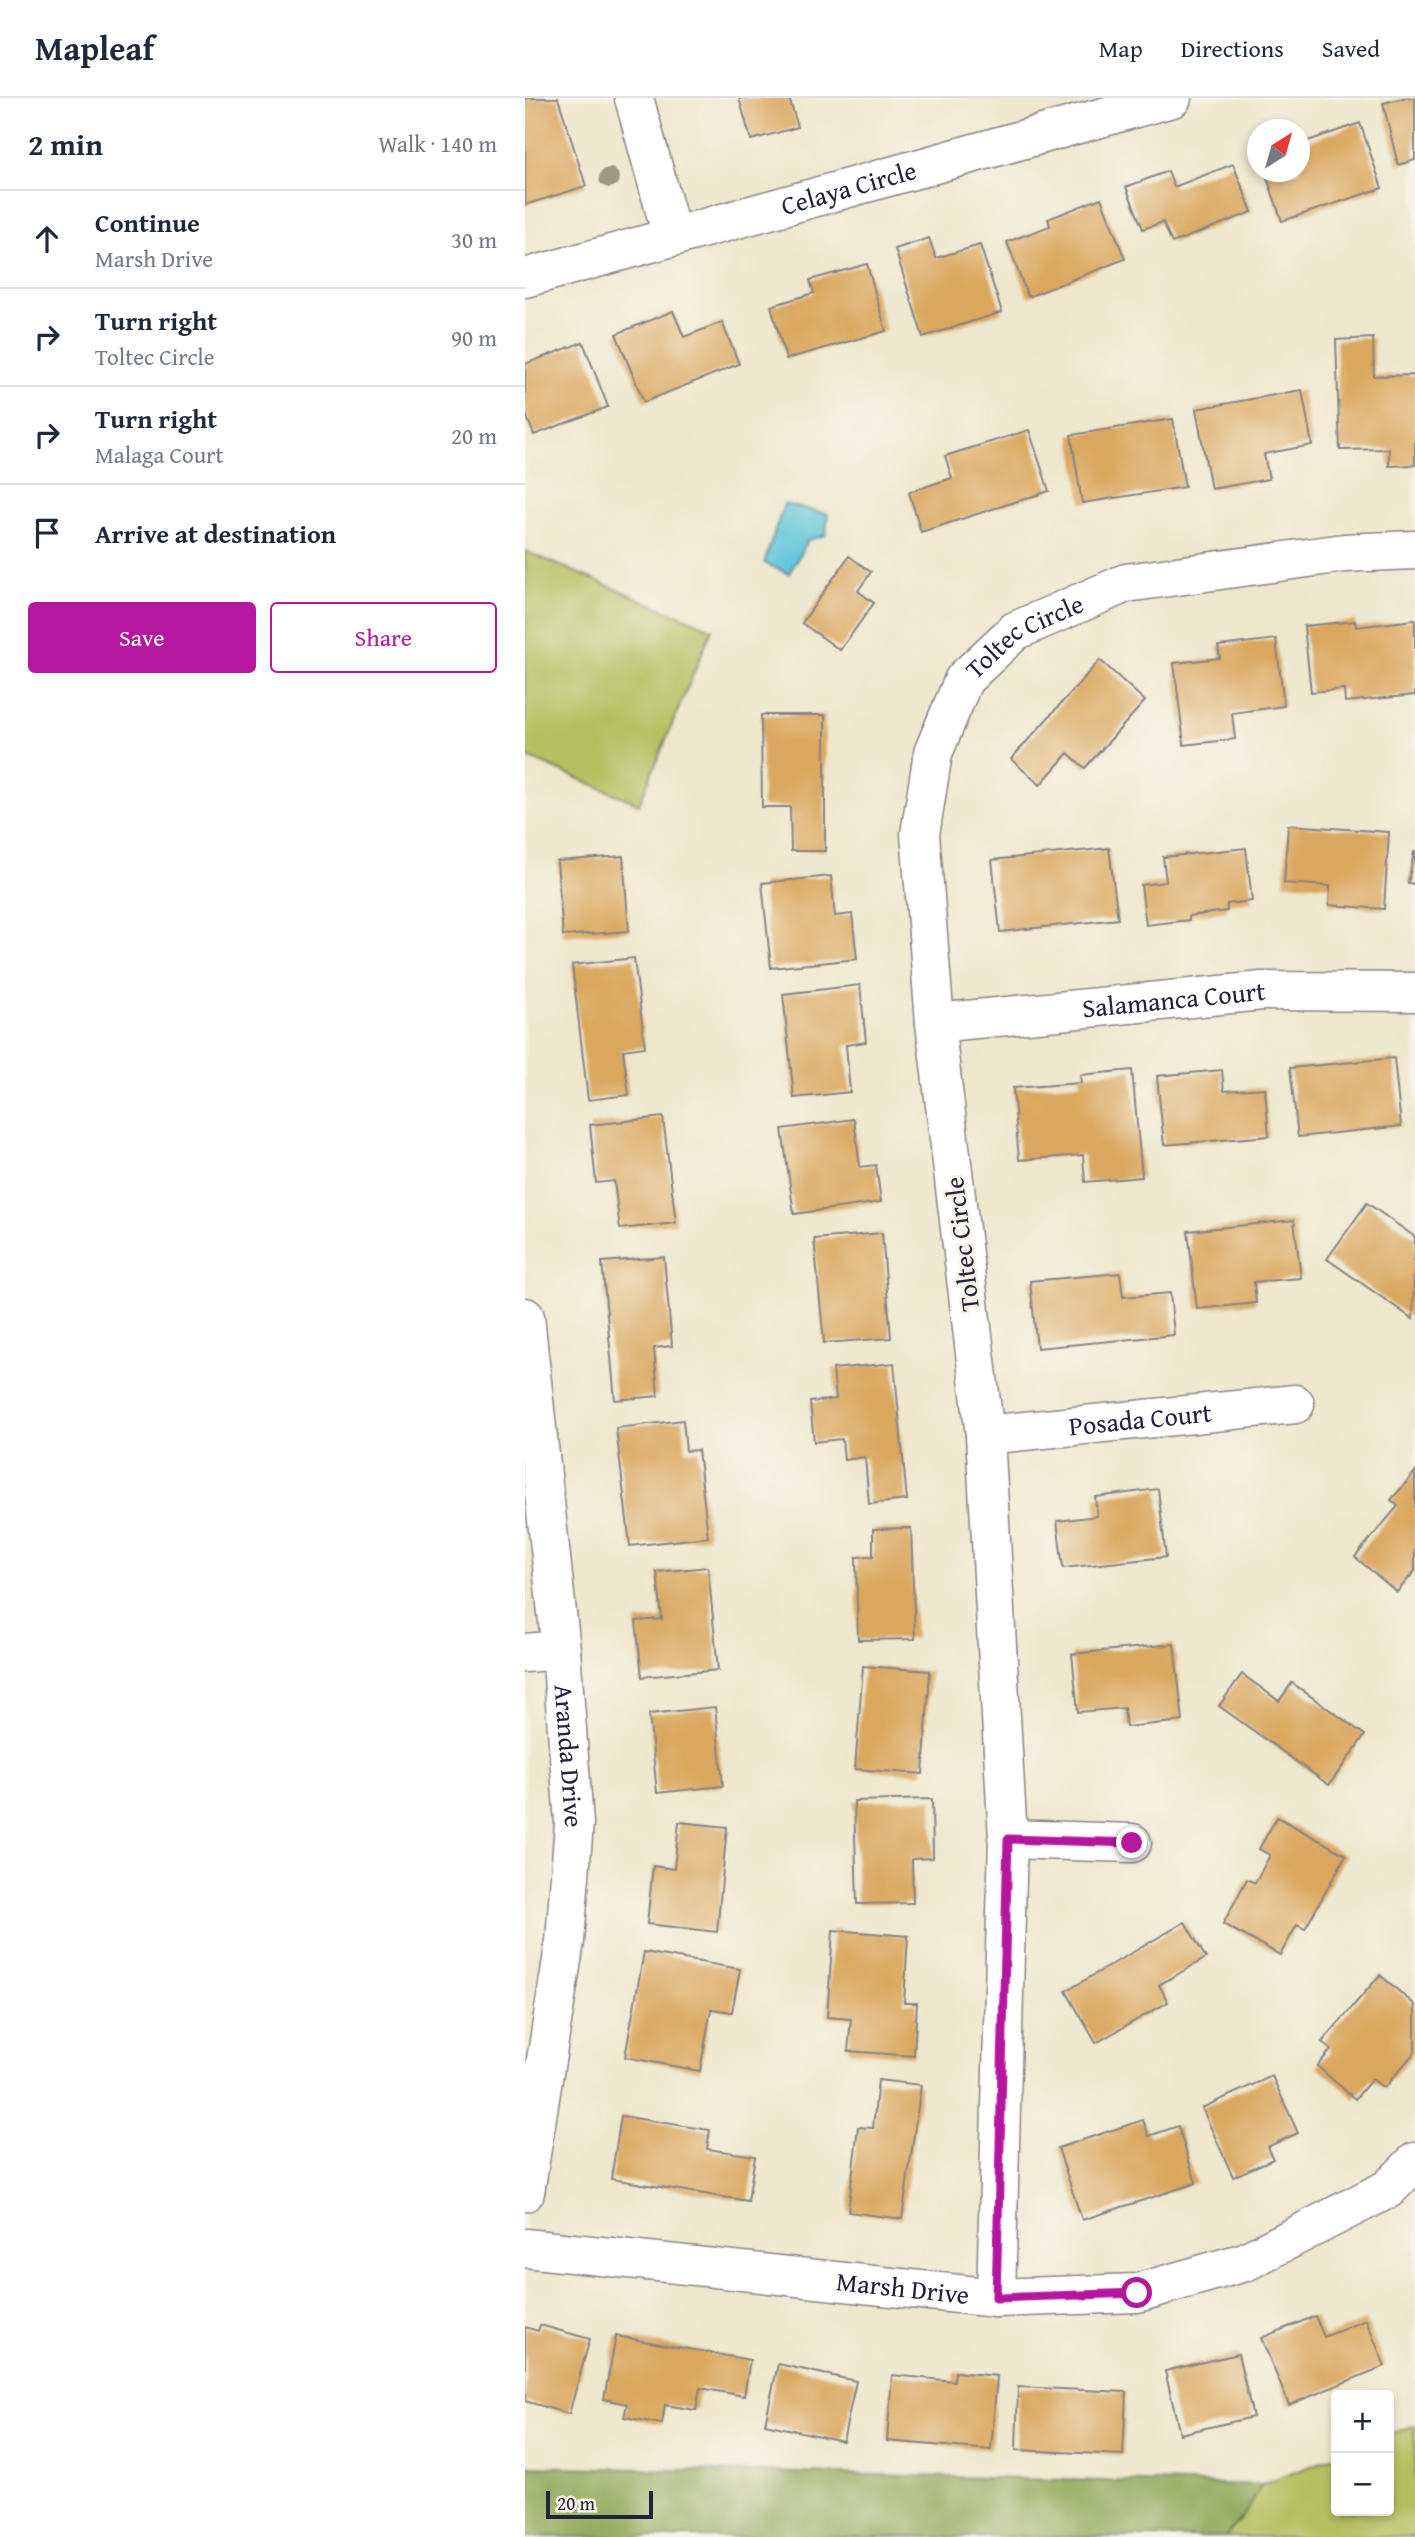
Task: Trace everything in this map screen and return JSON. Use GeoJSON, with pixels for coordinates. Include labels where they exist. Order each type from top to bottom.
{"type":"FeatureCollection","features":[{"type":"Feature","properties":{"kind":"street"},"geometry":{"type":"LineString","coordinates":[[634,98],[672,236]]}},
{"type":"Feature","properties":{"kind":"street","name":"Celaya Circle"},"geometry":{"type":"LineString","coordinates":[[525,278],[1097,108],[1172,98]]}},
{"type":"Feature","properties":{"kind":"street","name":"Toltec Circle"},"geometry":{"type":"LineString","coordinates":[[996,2298],[1008,1839],[985,1435],[935,1023],[920,834],[933,752],[964,679],[1015,631],[1126,583],[1344,553],[1415,551]]}},
{"type":"Feature","properties":{"kind":"street","name":"Salamanca Court"},"geometry":{"type":"LineString","coordinates":[[935,1023],[1262,991],[1415,992]]}},
{"type":"Feature","properties":{"kind":"street","name":"Aranda Drive"},"geometry":{"type":"LineString","coordinates":[[525,1317],[543,1651],[574,1823],[565,1941],[525,2192]]}},
{"type":"Feature","properties":{"kind":"street","name":"Posada Court"},"geometry":{"type":"LineString","coordinates":[[985,1435],[1295,1404]]}},
{"type":"Feature","properties":{"kind":"street"},"geometry":{"type":"LineString","coordinates":[[1008,1839],[1132,1843]]}},
{"type":"Feature","properties":{"kind":"street","name":"Marsh Drive"},"geometry":{"type":"LineString","coordinates":[[525,2248],[996,2298],[1137,2293],[1245,2262],[1388,2189],[1415,2162]]}},
{"type":"Feature","properties":{"kind":"green space"},"geometry":{"type":"Polygon","coordinates":[[[525,551],[712,629],[639,804],[525,756],[525,551]]]}},
{"type":"Feature","properties":{"kind":"green space"},"geometry":{"type":"Polygon","coordinates":[[[1415,2425],[1415,2537],[1225,2537],[1245,2513],[1262,2485],[1331,2458],[1331,2516],[1394,2516],[1394,2433],[1415,2425]]]}},
{"type":"Feature","properties":{"kind":"green space"},"geometry":{"type":"Polygon","coordinates":[[[525,2466],[1262,2485],[1245,2513],[1225,2537],[525,2537],[525,2466]]]}},
{"type":"Feature","properties":{"kind":"water"},"geometry":{"type":"Polygon","coordinates":[[[784,504],[828,514],[826,535],[808,540],[789,574],[764,563],[784,504]]]}},
{"type":"Feature","properties":{"kind":"building"},"geometry":{"type":"Polygon","coordinates":[[[525,98],[558,98],[586,186],[525,205],[525,98]]]}},
{"type":"Feature","properties":{"kind":"building"},"geometry":{"type":"Polygon","coordinates":[[[739,98],[789,98],[798,127],[751,140],[739,98]]]}},
{"type":"Feature","properties":{"kind":"building"},"geometry":{"type":"Polygon","coordinates":[[[1415,98],[1415,160],[1398,165],[1383,103],[1415,98]]]}},
{"type":"Feature","properties":{"kind":"building"},"geometry":{"type":"Polygon","coordinates":[[[1360,123],[1382,188],[1282,221],[1268,182],[1310,182],[1310,140],[1360,123]]]}},
{"type":"Feature","properties":{"kind":"building"},"geometry":{"type":"Polygon","coordinates":[[[1233,164],[1252,212],[1172,243],[1163,222],[1143,229],[1126,187],[1168,171],[1174,187],[1233,164]]]}},
{"type":"Feature","properties":{"kind":"building"},"geometry":{"type":"Polygon","coordinates":[[[1101,198],[1125,259],[1028,297],[1007,242],[1050,226],[1048,219],[1101,198]]]}},
{"type":"Feature","properties":{"kind":"building"},"geometry":{"type":"Polygon","coordinates":[[[929,238],[936,258],[980,245],[1002,312],[923,337],[895,249],[929,238]]]}},
{"type":"Feature","properties":{"kind":"building"},"geometry":{"type":"Polygon","coordinates":[[[867,264],[886,331],[786,359],[771,306],[814,293],[810,280],[867,264]]]}},
{"type":"Feature","properties":{"kind":"building"},"geometry":{"type":"Polygon","coordinates":[[[673,311],[684,337],[722,322],[739,364],[644,402],[616,334],[673,311]]]}},
{"type":"Feature","properties":{"kind":"building"},"geometry":{"type":"Polygon","coordinates":[[[1373,338],[1374,376],[1415,375],[1415,465],[1389,466],[1389,449],[1340,450],[1336,340],[1373,338]]]}},
{"type":"Feature","properties":{"kind":"building"},"geometry":{"type":"Polygon","coordinates":[[[583,342],[608,407],[534,435],[525,412],[525,364],[583,342]]]}},
{"type":"Feature","properties":{"kind":"building"},"geometry":{"type":"Polygon","coordinates":[[[1302,390],[1312,445],[1264,454],[1269,479],[1211,489],[1196,409],[1302,390]]]}},
{"type":"Feature","properties":{"kind":"building"},"geometry":{"type":"Polygon","coordinates":[[[1173,419],[1185,487],[1082,503],[1071,435],[1173,419]]]}},
{"type":"Feature","properties":{"kind":"building"},"geometry":{"type":"Polygon","coordinates":[[[1029,430],[1049,491],[921,532],[909,492],[952,478],[945,456],[1029,430]]]}},
{"type":"Feature","properties":{"kind":"building"},"geometry":{"type":"Polygon","coordinates":[[[849,556],[871,572],[858,591],[874,603],[840,650],[802,623],[849,556]]]}},
{"type":"Feature","properties":{"kind":"building"},"geometry":{"type":"Polygon","coordinates":[[[1415,620],[1415,695],[1345,702],[1344,689],[1311,692],[1304,626],[1355,621],[1356,627],[1415,620]]]}},
{"type":"Feature","properties":{"kind":"building"},"geometry":{"type":"Polygon","coordinates":[[[1276,639],[1284,706],[1232,713],[1235,739],[1184,745],[1174,663],[1220,658],[1218,646],[1276,639]]]}},
{"type":"Feature","properties":{"kind":"building"},"geometry":{"type":"Polygon","coordinates":[[[1100,660],[1145,701],[1085,768],[1068,753],[1040,785],[1011,759],[1100,660]]]}},
{"type":"Feature","properties":{"kind":"building"},"geometry":{"type":"Polygon","coordinates":[[[761,715],[825,715],[825,851],[791,851],[790,807],[762,807],[761,715]]]}},
{"type":"Feature","properties":{"kind":"building"},"geometry":{"type":"Polygon","coordinates":[[[1288,825],[1389,832],[1384,909],[1329,905],[1330,886],[1284,883],[1288,825]]]}},
{"type":"Feature","properties":{"kind":"building"},"geometry":{"type":"Polygon","coordinates":[[[1109,848],[1118,919],[1000,932],[992,860],[1109,848]]]}},
{"type":"Feature","properties":{"kind":"building"},"geometry":{"type":"Polygon","coordinates":[[[1246,848],[1252,901],[1227,904],[1227,911],[1189,916],[1189,920],[1146,925],[1141,885],[1166,882],[1163,857],[1246,848]]]}},
{"type":"Feature","properties":{"kind":"building"},"geometry":{"type":"Polygon","coordinates":[[[1415,852],[1415,884],[1408,883],[1415,852]]]}},
{"type":"Feature","properties":{"kind":"building"},"geometry":{"type":"Polygon","coordinates":[[[623,856],[629,931],[563,936],[557,861],[623,856]]]}},
{"type":"Feature","properties":{"kind":"building"},"geometry":{"type":"Polygon","coordinates":[[[831,876],[835,916],[852,914],[857,959],[771,968],[762,883],[831,876]]]}},
{"type":"Feature","properties":{"kind":"building"},"geometry":{"type":"Polygon","coordinates":[[[634,958],[645,1047],[623,1050],[629,1095],[588,1100],[572,965],[634,958]]]}},
{"type":"Feature","properties":{"kind":"building"},"geometry":{"type":"Polygon","coordinates":[[[860,985],[866,1042],[846,1045],[850,1092],[794,1098],[783,994],[860,985]]]}},
{"type":"Feature","properties":{"kind":"building"},"geometry":{"type":"Polygon","coordinates":[[[1394,1058],[1401,1126],[1298,1137],[1290,1068],[1394,1058]]]}},
{"type":"Feature","properties":{"kind":"building"},"geometry":{"type":"Polygon","coordinates":[[[1132,1070],[1142,1177],[1085,1182],[1083,1155],[1019,1160],[1013,1088],[1081,1083],[1080,1075],[1132,1070]]]}},
{"type":"Feature","properties":{"kind":"building"},"geometry":{"type":"Polygon","coordinates":[[[1222,1070],[1224,1091],[1265,1088],[1269,1136],[1164,1145],[1157,1076],[1222,1070]]]}},
{"type":"Feature","properties":{"kind":"building"},"geometry":{"type":"Polygon","coordinates":[[[663,1117],[676,1223],[620,1229],[614,1181],[596,1183],[590,1125],[663,1117]]]}},
{"type":"Feature","properties":{"kind":"building"},"geometry":{"type":"Polygon","coordinates":[[[854,1119],[860,1167],[876,1165],[881,1202],[794,1214],[782,1129],[854,1119]]]}},
{"type":"Feature","properties":{"kind":"building"},"geometry":{"type":"Polygon","coordinates":[[[1367,1203],[1415,1237],[1413,1319],[1327,1259],[1367,1203]]]}},
{"type":"Feature","properties":{"kind":"building"},"geometry":{"type":"Polygon","coordinates":[[[1294,1220],[1301,1278],[1254,1282],[1256,1303],[1197,1309],[1188,1231],[1294,1220]]]}},
{"type":"Feature","properties":{"kind":"building"},"geometry":{"type":"Polygon","coordinates":[[[882,1233],[891,1338],[824,1343],[814,1239],[882,1233]]]}},
{"type":"Feature","properties":{"kind":"building"},"geometry":{"type":"Polygon","coordinates":[[[664,1257],[672,1346],[654,1348],[658,1396],[615,1400],[602,1262],[664,1257]]]}},
{"type":"Feature","properties":{"kind":"building"},"geometry":{"type":"Polygon","coordinates":[[[1120,1273],[1123,1297],[1170,1293],[1174,1335],[1037,1348],[1030,1281],[1120,1273]]]}},
{"type":"Feature","properties":{"kind":"building"},"geometry":{"type":"Polygon","coordinates":[[[894,1363],[907,1500],[869,1504],[865,1457],[844,1460],[842,1439],[814,1442],[810,1402],[836,1399],[833,1369],[894,1363]]]}},
{"type":"Feature","properties":{"kind":"building"},"geometry":{"type":"Polygon","coordinates":[[[683,1420],[686,1451],[698,1450],[708,1537],[630,1546],[616,1428],[683,1420]]]}},
{"type":"Feature","properties":{"kind":"building"},"geometry":{"type":"Polygon","coordinates":[[[1415,1472],[1415,1571],[1397,1592],[1355,1557],[1398,1506],[1391,1500],[1415,1472]]]}},
{"type":"Feature","properties":{"kind":"building"},"geometry":{"type":"Polygon","coordinates":[[[1158,1489],[1166,1557],[1063,1568],[1057,1521],[1097,1516],[1095,1497],[1158,1489]]]}},
{"type":"Feature","properties":{"kind":"building"},"geometry":{"type":"Polygon","coordinates":[[[911,1528],[915,1639],[858,1640],[856,1557],[873,1556],[873,1529],[911,1528]]]}},
{"type":"Feature","properties":{"kind":"building"},"geometry":{"type":"Polygon","coordinates":[[[708,1567],[718,1670],[642,1677],[636,1621],[662,1619],[657,1572],[708,1567]]]}},
{"type":"Feature","properties":{"kind":"building"},"geometry":{"type":"Polygon","coordinates":[[[1174,1644],[1183,1721],[1126,1727],[1124,1708],[1078,1712],[1072,1654],[1174,1644]]]}},
{"type":"Feature","properties":{"kind":"building"},"geometry":{"type":"Polygon","coordinates":[[[863,1666],[930,1671],[923,1774],[855,1769],[863,1666]]]}},
{"type":"Feature","properties":{"kind":"building"},"geometry":{"type":"Polygon","coordinates":[[[1242,1674],[1279,1701],[1292,1683],[1365,1735],[1329,1785],[1219,1706],[1242,1674]]]}},
{"type":"Feature","properties":{"kind":"building"},"geometry":{"type":"Polygon","coordinates":[[[715,1707],[723,1786],[657,1793],[649,1714],[715,1707]]]}},
{"type":"Feature","properties":{"kind":"building"},"geometry":{"type":"Polygon","coordinates":[[[932,1799],[933,1858],[912,1859],[913,1903],[857,1904],[854,1801],[932,1799]]]}},
{"type":"Feature","properties":{"kind":"building"},"geometry":{"type":"Polygon","coordinates":[[[1277,1817],[1346,1855],[1305,1929],[1297,1925],[1280,1955],[1223,1924],[1247,1879],[1255,1883],[1270,1855],[1259,1849],[1277,1817]]]}},
{"type":"Feature","properties":{"kind":"building"},"geometry":{"type":"Polygon","coordinates":[[[679,1822],[727,1827],[717,1932],[647,1924],[653,1866],[674,1869],[679,1822]]]}},
{"type":"Feature","properties":{"kind":"building"},"geometry":{"type":"Polygon","coordinates":[[[1185,1922],[1206,1958],[1159,1985],[1168,2002],[1096,2043],[1066,1991],[1185,1922]]]}},
{"type":"Feature","properties":{"kind":"building"},"geometry":{"type":"Polygon","coordinates":[[[833,1930],[908,1936],[904,2003],[917,2003],[914,2056],[848,2051],[851,2019],[827,2017],[833,1930]]]}},
{"type":"Feature","properties":{"kind":"building"},"geometry":{"type":"Polygon","coordinates":[[[644,1952],[740,1969],[732,2012],[711,2009],[700,2071],[625,2057],[644,1952]]]}},
{"type":"Feature","properties":{"kind":"building"},"geometry":{"type":"Polygon","coordinates":[[[1380,1975],[1415,2005],[1415,2052],[1384,2088],[1372,2079],[1355,2099],[1317,2066],[1331,2050],[1322,2042],[1380,1975]]]}},
{"type":"Feature","properties":{"kind":"building"},"geometry":{"type":"Polygon","coordinates":[[[1272,2076],[1298,2133],[1267,2147],[1273,2159],[1233,2177],[1202,2108],[1272,2076]]]}},
{"type":"Feature","properties":{"kind":"building"},"geometry":{"type":"Polygon","coordinates":[[[878,2080],[921,2085],[902,2219],[848,2212],[858,2127],[873,2128],[878,2080]]]}},
{"type":"Feature","properties":{"kind":"building"},"geometry":{"type":"Polygon","coordinates":[[[621,2116],[710,2130],[707,2149],[755,2156],[748,2201],[611,2179],[621,2116]]]}},
{"type":"Feature","properties":{"kind":"building"},"geometry":{"type":"Polygon","coordinates":[[[1143,2120],[1149,2136],[1178,2126],[1196,2183],[1082,2220],[1058,2148],[1143,2120]]]}},
{"type":"Feature","properties":{"kind":"building"},"geometry":{"type":"Polygon","coordinates":[[[1315,2316],[1324,2337],[1366,2320],[1385,2366],[1289,2405],[1261,2338],[1315,2316]]]}},
{"type":"Feature","properties":{"kind":"building"},"geometry":{"type":"Polygon","coordinates":[[[540,2325],[590,2339],[569,2414],[525,2401],[525,2327],[538,2331],[540,2325]]]}},
{"type":"Feature","properties":{"kind":"building"},"geometry":{"type":"Polygon","coordinates":[[[616,2336],[750,2360],[744,2396],[700,2388],[696,2410],[665,2405],[662,2424],[624,2417],[627,2404],[604,2399],[616,2336]]]}},
{"type":"Feature","properties":{"kind":"building"},"geometry":{"type":"Polygon","coordinates":[[[1238,2354],[1253,2417],[1180,2434],[1165,2371],[1238,2354]]]}},
{"type":"Feature","properties":{"kind":"building"},"geometry":{"type":"Polygon","coordinates":[[[778,2364],[856,2381],[843,2441],[765,2424],[778,2364]]]}},
{"type":"Feature","properties":{"kind":"building"},"geometry":{"type":"Polygon","coordinates":[[[955,2372],[997,2376],[991,2450],[887,2441],[892,2375],[954,2381],[955,2372]]]}},
{"type":"Feature","properties":{"kind":"building"},"geometry":{"type":"Polygon","coordinates":[[[1018,2387],[1126,2392],[1123,2455],[1016,2450],[1018,2387]]]}},
{"type":"Feature","properties":{"kind":"route"},"geometry":{"type":"LineString","coordinates":[[1132,1843],[1008,1839],[996,2298],[1137,2293]]}}]}
